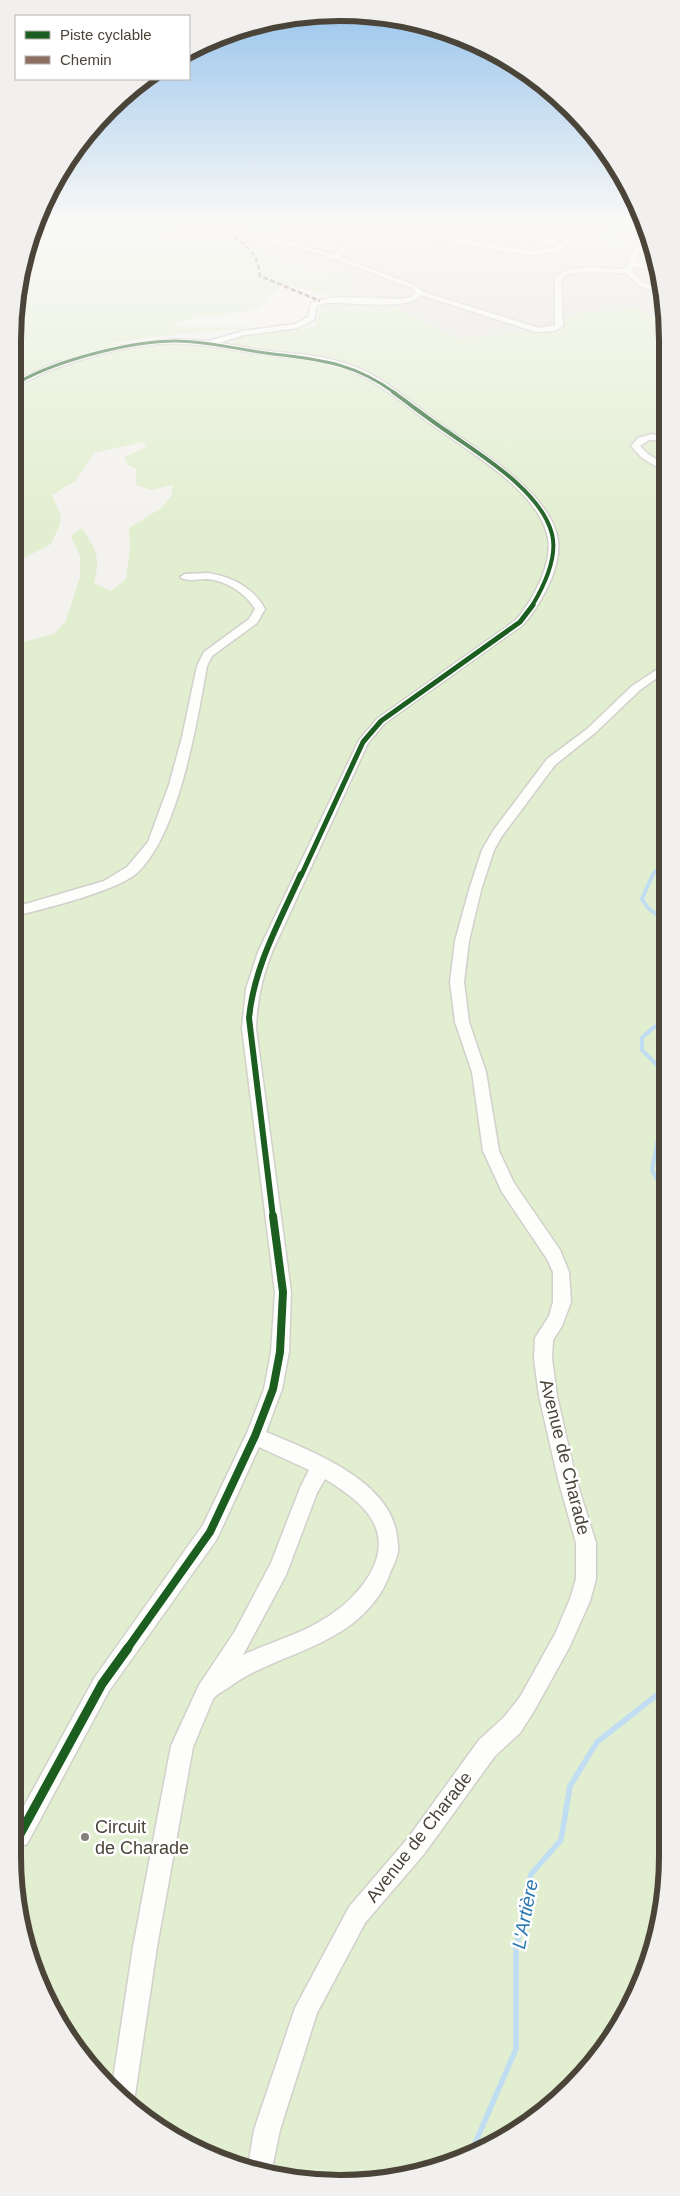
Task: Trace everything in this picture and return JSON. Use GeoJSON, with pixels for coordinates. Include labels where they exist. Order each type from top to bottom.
{"type":"FeatureCollection","features":[{"type":"Feature","properties":{"kind":"street"},"geometry":{"type":"LineString","coordinates":[[207,344],[243,333],[290,326]]}},
{"type":"Feature","properties":{"kind":"street"},"geometry":{"type":"LineString","coordinates":[[524,326],[548,330],[558,326]]}},
{"type":"Feature","properties":{"kind":"street"},"geometry":{"type":"LineString","coordinates":[[21,381],[51,367],[130,346],[176,341],[324,360],[350,368],[367,376],[506,474],[536,507],[550,527],[554,539],[550,564],[534,604],[526,616],[500,638],[381,722],[363,742],[292,892],[256,975],[249,1014],[250,1050],[283,1292],[283,1321],[278,1369],[273,1389],[255,1436],[210,1532],[121,1654],[102,1684],[21,1833]]}},
{"type":"Feature","properties":{"kind":"street"},"geometry":{"type":"LineString","coordinates":[[659,438],[641,440],[636,446],[645,456],[659,465]]}},
{"type":"Feature","properties":{"kind":"street"},"geometry":{"type":"LineString","coordinates":[[21,910],[109,884],[132,870],[154,843],[176,785],[202,666],[208,654],[253,621],[260,609],[251,595],[219,578],[184,576]]}},
{"type":"Feature","properties":{"kind":"street","name":"Avenue de Charade"},"geometry":{"type":"LineString","coordinates":[[261,2165],[267,2130],[308,2008],[357,1915],[416,1846],[487,1748],[512,1725],[527,1704],[562,1641],[580,1601],[586,1578],[586,1543],[567,1479],[550,1406],[543,1359],[544,1338],[556,1320],[562,1302],[561,1272],[554,1254],[508,1187],[491,1152],[479,1072],[462,1022],[458,982],[462,941],[475,890],[488,850],[497,834],[551,762],[591,731],[636,688],[659,672]]}},
{"type":"Feature","properties":{"kind":"street"},"geometry":{"type":"LineString","coordinates":[[206,1692],[243,1664],[325,1630],[350,1613],[366,1598],[383,1571],[388,1553],[388,1540],[383,1517],[362,1493],[299,1455],[255,1436]]}},
{"type":"Feature","properties":{"kind":"street"},"geometry":{"type":"LineString","coordinates":[[124,2090],[144,1947],[174,1780],[182,1746],[206,1692],[242,1638],[279,1568],[309,1488],[321,1468]]}},
{"type":"Feature","properties":{"kind":"shaded area"},"geometry":{"type":"Polygon","coordinates":[[[434,326],[565,326],[564,330],[457,338],[434,326]]]}},
{"type":"Feature","properties":{"kind":"green space"},"geometry":{"type":"Polygon","coordinates":[[[22,326],[260,327],[161,336],[109,344],[182,344],[229,350],[236,338],[256,333],[314,326],[434,326],[457,338],[563,330],[564,326],[658,326],[659,1856],[656,1898],[653,1918],[642,1958],[626,1997],[605,2033],[580,2066],[550,2096],[499,2132],[481,2142],[442,2158],[402,2169],[340,2175],[278,2169],[238,2158],[218,2150],[199,2142],[163,2121],[130,2096],[100,2066],[75,2033],[54,1997],[46,1978],[38,1958],[27,1918],[22,1877],[21,1846],[128,1653],[21,1829],[21,642],[54,634],[66,621],[80,577],[80,556],[71,536],[82,528],[96,554],[97,567],[94,583],[111,591],[126,579],[130,548],[129,528],[161,508],[171,496],[173,485],[151,490],[136,485],[136,469],[128,465],[124,457],[146,447],[144,442],[94,453],[75,481],[52,495],[61,516],[60,524],[51,544],[26,557],[21,563],[22,326]]]}},
{"type":"Feature","properties":{"kind":"waterway","name":"L'Artière"},"geometry":{"type":"LineString","coordinates":[[652,876],[659,866]]}},
{"type":"Feature","properties":{"kind":"waterway","name":"L'Artière"},"geometry":{"type":"LineString","coordinates":[[652,876],[642,899],[648,908],[659,916]]}},
{"type":"Feature","properties":{"kind":"waterway","name":"L'Artière"},"geometry":{"type":"LineString","coordinates":[[659,1025],[654,1027],[642,1038],[642,1050],[659,1067]]}},
{"type":"Feature","properties":{"kind":"waterway","name":"L'Artière"},"geometry":{"type":"LineString","coordinates":[[659,1134],[652,1170],[659,1183]]}},
{"type":"Feature","properties":{"kind":"waterway","name":"L'Artière"},"geometry":{"type":"LineString","coordinates":[[474,2145],[516,2049],[516,1949],[531,1874],[561,1840],[570,1786],[597,1742],[659,1693]]}},
{"type":"Feature","properties":{"kind":"cycle path"},"geometry":{"type":"LineString","coordinates":[[21,381],[57,365],[82,358],[117,349],[175,341],[187,341],[308,358],[346,366],[369,377],[391,391],[500,470],[532,500],[544,516],[552,533],[554,543],[550,567],[545,580],[533,605],[520,622],[381,721],[363,742],[265,952],[253,989],[249,1028],[283,1292],[280,1352],[273,1389],[255,1436],[210,1532],[102,1684],[21,1833]]}},
{"type":"Feature","properties":{"kind":"place","name":"Circuit de Charade"},"geometry":{"type":"Point","coordinates":[85,1837]}}]}
